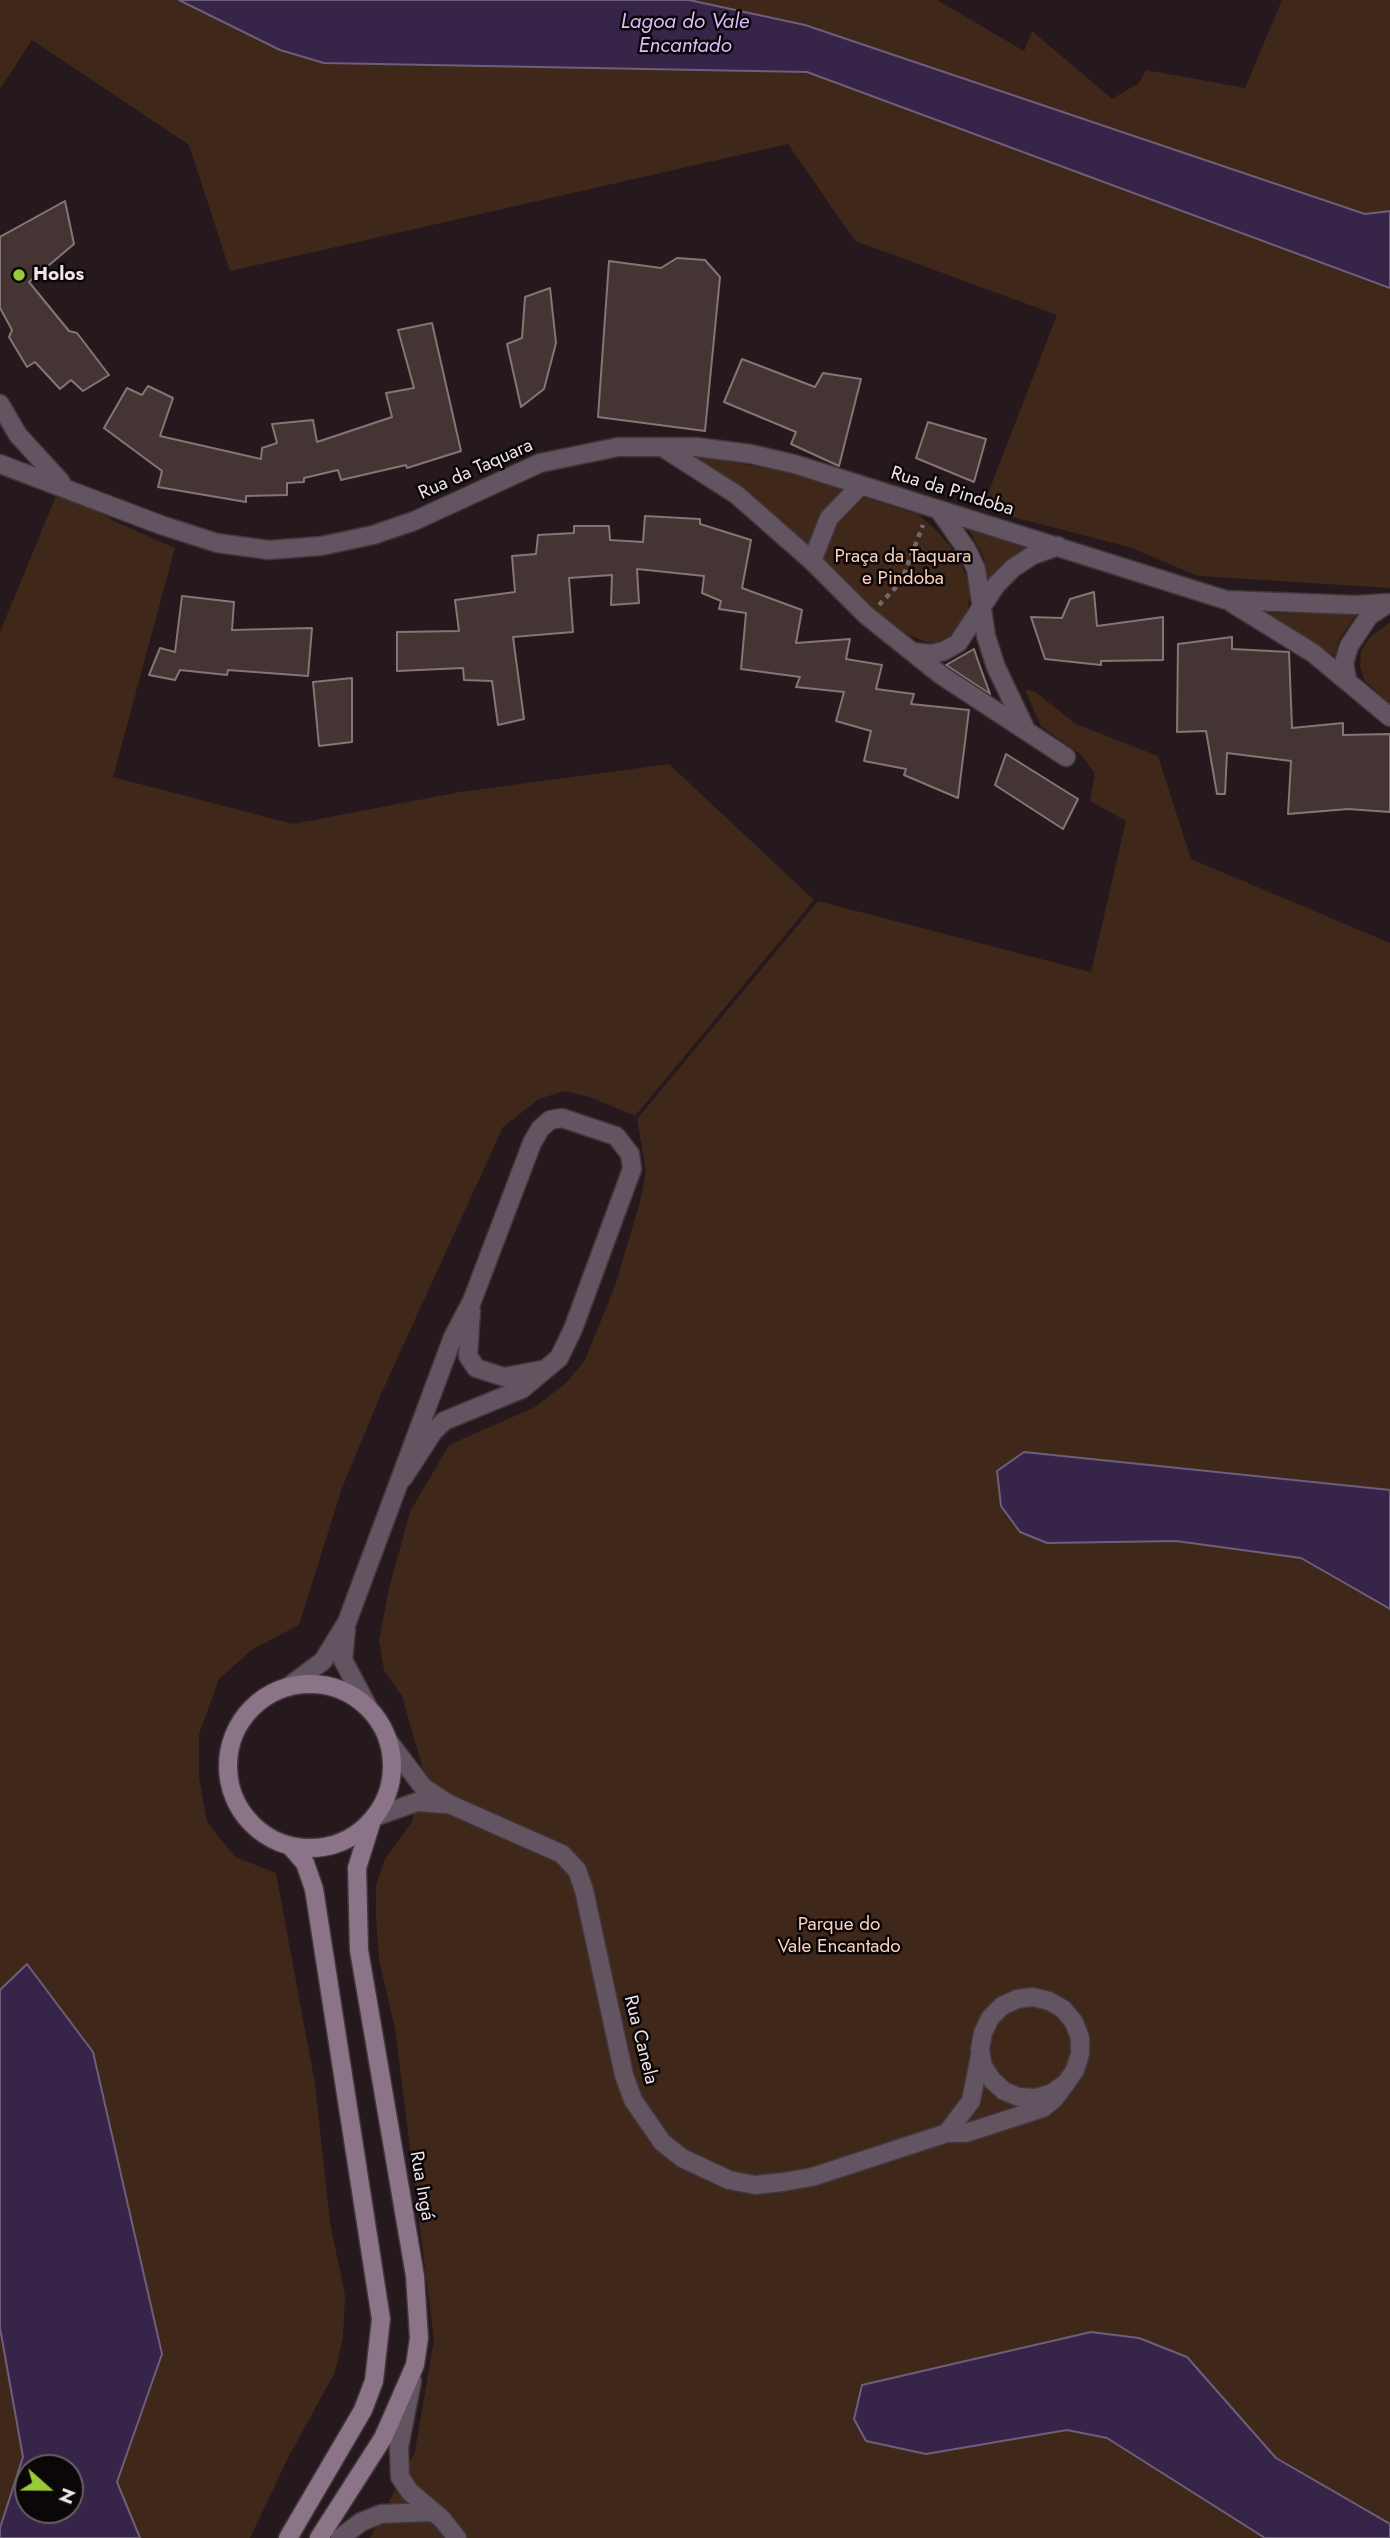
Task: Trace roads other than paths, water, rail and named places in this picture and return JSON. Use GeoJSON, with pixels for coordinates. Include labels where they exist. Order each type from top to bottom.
{"type":"FeatureCollection","features":[{"type":"Feature","properties":{"kind":"street"},"geometry":{"type":"LineString","coordinates":[[0,404],[18,435],[66,487]]}},
{"type":"Feature","properties":{"kind":"street"},"geometry":{"type":"LineString","coordinates":[[661,446],[737,495],[812,561],[866,615],[941,675],[1026,728],[1066,757]]}},
{"type":"Feature","properties":{"kind":"street","name":"Rua da Taquara"},"geometry":{"type":"LineString","coordinates":[[0,464],[66,487],[161,526],[217,543],[282,549],[321,546],[373,535],[414,521],[540,463],[618,447],[661,446]]}},
{"type":"Feature","properties":{"kind":"street","name":"Rua da Pindoba"},"geometry":{"type":"LineString","coordinates":[[661,446],[751,454],[1058,546],[1226,600],[1286,635],[1347,679],[1390,717]]}},
{"type":"Feature","properties":{"kind":"street"},"geometry":{"type":"LineString","coordinates":[[812,561],[829,518],[860,486]]}},
{"type":"Feature","properties":{"kind":"street"},"geometry":{"type":"LineString","coordinates":[[934,509],[962,541],[976,569],[981,589],[980,613],[996,667],[1026,728]]}},
{"type":"Feature","properties":{"kind":"street"},"geometry":{"type":"LineString","coordinates":[[912,652],[944,651],[967,634],[996,585],[1013,568],[1033,555],[1058,546]]}},
{"type":"Feature","properties":{"kind":"street","name":"Rua da Pindoba"},"geometry":{"type":"LineString","coordinates":[[1226,600],[1355,605],[1389,603]]}},
{"type":"Feature","properties":{"kind":"street","name":"Rua da Pindoba"},"geometry":{"type":"LineString","coordinates":[[1347,679],[1344,663],[1349,646],[1369,616],[1389,603]]}},
{"type":"Feature","properties":{"kind":"street"},"geometry":{"type":"LineString","coordinates":[[347,1622],[343,1660],[389,1742],[391,1782],[385,1800],[373,1819],[355,1835],[335,1845],[313,1849],[291,1847],[271,1839],[254,1827],[240,1810],[231,1790],[228,1769],[230,1747],[238,1727],[251,1709],[268,1696],[288,1687],[323,1661],[347,1622],[403,1478],[453,1337],[472,1301],[532,1143],[540,1129],[550,1120],[576,1119],[615,1136],[630,1154],[632,1168],[627,1188],[567,1344],[549,1368],[522,1389],[444,1421],[433,1432],[403,1478]]}},
{"type":"Feature","properties":{"kind":"street"},"geometry":{"type":"LineString","coordinates":[[472,1301],[468,1356],[477,1368],[504,1377],[549,1368]]}},
{"type":"Feature","properties":{"kind":"street"},"geometry":{"type":"LineString","coordinates":[[288,1687],[321,1684],[353,1696],[369,1707]]}},
{"type":"Feature","properties":{"kind":"street","name":"Rua Canela"},"geometry":{"type":"LineString","coordinates":[[389,1742],[413,1777],[449,1804],[562,1854],[577,1870],[584,1890],[624,2075],[633,2099],[663,2142],[682,2158],[729,2180],[755,2185],[783,2182],[813,2176],[947,2133],[966,2133],[1043,2108],[1075,2070],[1080,2054],[1080,2038],[1068,2016],[1049,2001],[1033,1997],[1017,1999],[1002,2006],[990,2018],[983,2033],[971,2101],[947,2133]]}},
{"type":"Feature","properties":{"kind":"street","name":"Rua Canela"},"geometry":{"type":"LineString","coordinates":[[373,1819],[417,1802],[449,1804]]}},
{"type":"Feature","properties":{"kind":"street","name":"Rua Ingá"},"geometry":{"type":"LineString","coordinates":[[319,2538],[383,2438],[415,2365],[419,2338],[415,2276],[359,1950],[356,1915],[357,1868],[373,1819]]}},
{"type":"Feature","properties":{"kind":"street"},"geometry":{"type":"LineString","coordinates":[[288,2538],[363,2410],[374,2381],[381,2319],[314,1889],[305,1863],[291,1847]]}},
{"type":"Feature","properties":{"kind":"street"},"geometry":{"type":"LineString","coordinates":[[980,2049],[984,2066],[992,2080],[1012,2094],[1036,2098],[1052,2093],[1066,2083]]}},
{"type":"Feature","properties":{"kind":"street"},"geometry":{"type":"LineString","coordinates":[[415,2365],[398,2464],[405,2484],[430,2512],[442,2519],[457,2538]]}},
{"type":"Feature","properties":{"kind":"street"},"geometry":{"type":"LineString","coordinates":[[340,2538],[361,2522],[381,2514],[430,2512]]}},
{"type":"Feature","properties":{"kind":"water","name":"Lagoa do Vale Encantado"},"geometry":{"type":"Polygon","coordinates":[[[179,0],[689,0],[805,25],[1365,214],[1390,211],[1390,288],[807,72],[324,63],[280,50],[179,0]]]}},
{"type":"Feature","properties":{"kind":"water"},"geometry":{"type":"Polygon","coordinates":[[[1024,1452],[1390,1490],[1390,1609],[1301,1558],[1176,1541],[1047,1543],[1020,1532],[1001,1506],[997,1471],[1024,1452]]]}},
{"type":"Feature","properties":{"kind":"water"},"geometry":{"type":"Polygon","coordinates":[[[27,1964],[93,2052],[162,2354],[117,2482],[140,2538],[0,2538],[0,2528],[14,2485],[14,2524],[84,2524],[84,2454],[22,2454],[0,2328],[0,1990],[27,1964]]]}},
{"type":"Feature","properties":{"kind":"water"},"geometry":{"type":"Polygon","coordinates":[[[1091,2332],[1139,2338],[1187,2357],[1276,2458],[1390,2524],[1390,2538],[1265,2538],[1107,2438],[1067,2430],[926,2454],[866,2441],[854,2419],[862,2385],[1091,2332]]]}},
{"type":"Feature","properties":{"kind":"place","name":"Holos"},"geometry":{"type":"Point","coordinates":[19,275]}},
{"type":"Feature","properties":{"kind":"park label","name":"Praça da Taquara e Pindoba"},"geometry":{"type":"Point","coordinates":[903,568]}},
{"type":"Feature","properties":{"kind":"park label","name":"Parque do Vale Encantado"},"geometry":{"type":"Point","coordinates":[839,1936]}}]}
